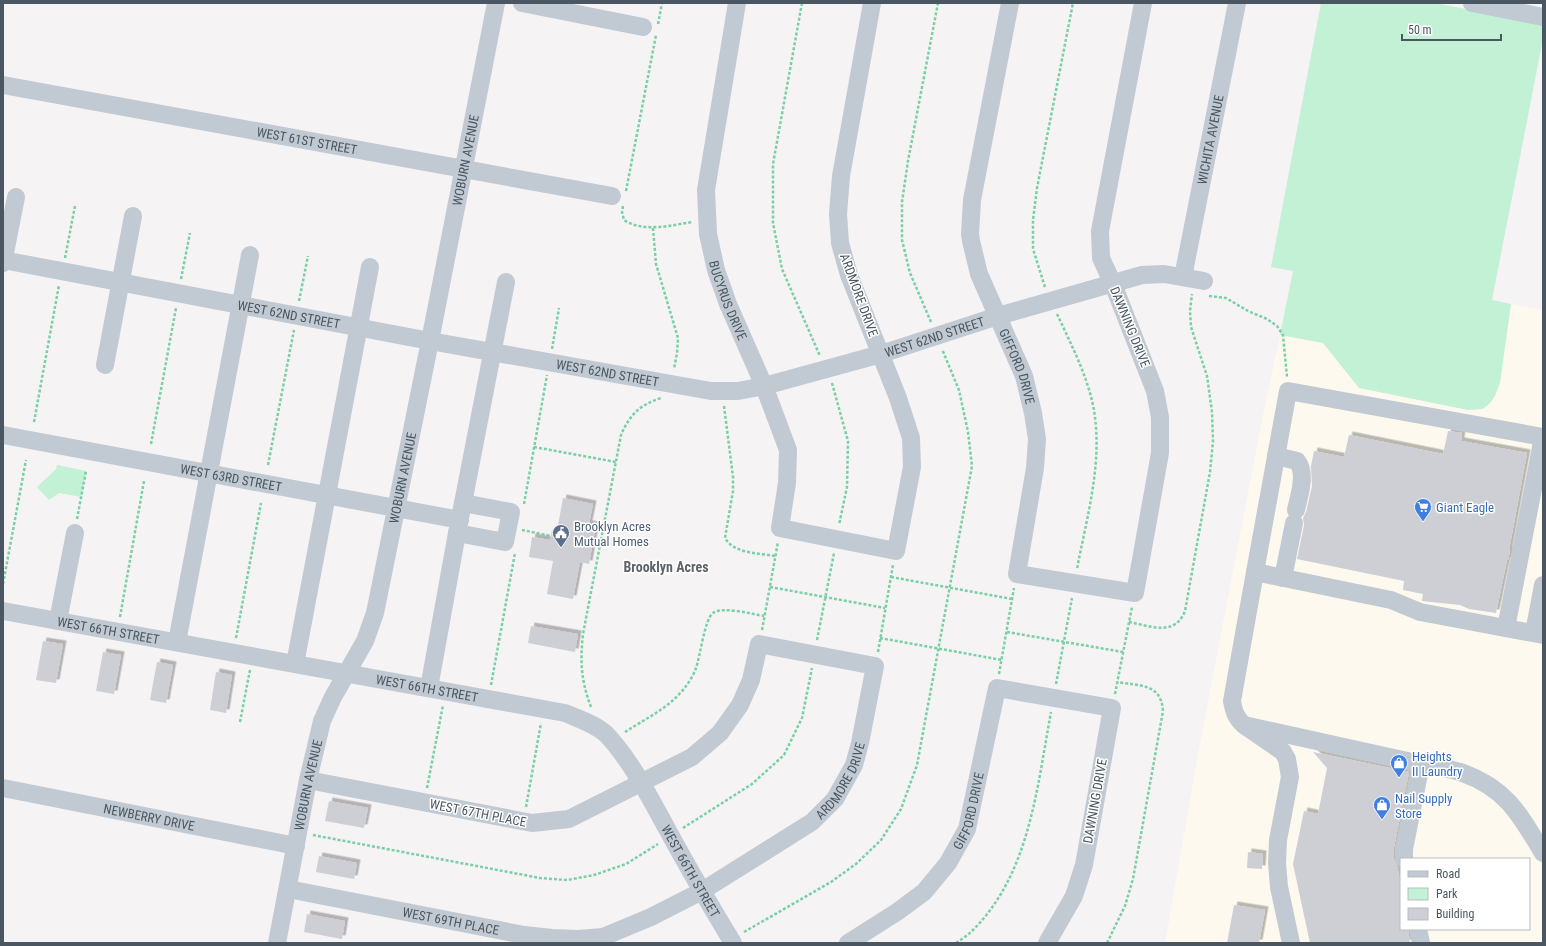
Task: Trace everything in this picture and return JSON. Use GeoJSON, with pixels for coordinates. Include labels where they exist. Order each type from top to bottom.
{"type":"FeatureCollection","features":[{"type":"Feature","properties":{"kind":"street","name":"WOBURN AVENUE"},"geometry":{"type":"LineString","coordinates":[[277,943],[308,780],[322,721],[346,673],[365,641],[375,613],[496,3]]}},
{"type":"Feature","properties":{"kind":"street"},"geometry":{"type":"LineString","coordinates":[[522,3],[652,28]]}},
{"type":"Feature","properties":{"kind":"street","name":"BUCYRUS DRIVE"},"geometry":{"type":"LineString","coordinates":[[737,3],[707,182],[708,234],[716,270],[728,304],[764,386],[788,450],[787,483],[780,528]]}},
{"type":"Feature","properties":{"kind":"street","name":"ARDMORE DRIVE"},"geometry":{"type":"LineString","coordinates":[[872,3],[841,176],[838,214],[840,243],[849,274],[882,354],[911,438],[912,468],[896,551]]}},
{"type":"Feature","properties":{"kind":"street","name":"GIFFORD DRIVE"},"geometry":{"type":"LineString","coordinates":[[1010,3],[996,82],[972,200],[970,234],[979,274],[1024,376],[1033,413],[1037,439],[1035,468],[1017,574]]}},
{"type":"Feature","properties":{"kind":"street","name":"DAWNING DRIVE"},"geometry":{"type":"LineString","coordinates":[[1135,593],[1160,452],[1160,417],[1155,391],[1113,284],[1101,258],[1100,231],[1143,3]]}},
{"type":"Feature","properties":{"kind":"street","name":"WICHITA AVENUE"},"geometry":{"type":"LineString","coordinates":[[1183,277],[1237,3]]}},
{"type":"Feature","properties":{"kind":"street"},"geometry":{"type":"LineString","coordinates":[[1472,3],[1543,17]]}},
{"type":"Feature","properties":{"kind":"street","name":"WEST 61ST STREET"},"geometry":{"type":"LineString","coordinates":[[3,85],[621,197]]}},
{"type":"Feature","properties":{"kind":"street"},"geometry":{"type":"LineString","coordinates":[[3,261],[16,197]]}},
{"type":"Feature","properties":{"kind":"street"},"geometry":{"type":"LineString","coordinates":[[105,365],[133,216]]}},
{"type":"Feature","properties":{"kind":"street"},"geometry":{"type":"LineString","coordinates":[[177,642],[250,255]]}},
{"type":"Feature","properties":{"kind":"street","name":"WEST 62ND STREET"},"geometry":{"type":"LineString","coordinates":[[3,261],[430,341],[711,391],[738,392],[882,354],[998,316],[1142,275],[1164,274],[1183,277],[1202,290]]}},
{"type":"Feature","properties":{"kind":"street"},"geometry":{"type":"LineString","coordinates":[[295,664],[370,267]]}},
{"type":"Feature","properties":{"kind":"street"},"geometry":{"type":"LineString","coordinates":[[429,688],[506,282]]}},
{"type":"Feature","properties":{"kind":"street"},"geometry":{"type":"LineString","coordinates":[[1291,943],[1277,863],[1278,840],[1290,777],[1287,759],[1283,752],[1244,725],[1237,718],[1234,713],[1232,701],[1288,391],[1543,436],[1506,628]]}},
{"type":"Feature","properties":{"kind":"street","name":"WEST 63RD STREET"},"geometry":{"type":"LineString","coordinates":[[3,435],[327,496],[460,519]]}},
{"type":"Feature","properties":{"kind":"street"},"geometry":{"type":"LineString","coordinates":[[1276,456],[1297,461],[1301,467],[1301,482],[1283,578]]}},
{"type":"Feature","properties":{"kind":"street"},"geometry":{"type":"LineString","coordinates":[[780,528],[838,537],[896,551]]}},
{"type":"Feature","properties":{"kind":"street"},"geometry":{"type":"LineString","coordinates":[[58,621],[75,533]]}},
{"type":"Feature","properties":{"kind":"street"},"geometry":{"type":"LineString","coordinates":[[1255,572],[1391,600],[1420,612],[1538,634],[1543,585]]}},
{"type":"Feature","properties":{"kind":"street"},"geometry":{"type":"LineString","coordinates":[[1017,574],[1135,593]]}},
{"type":"Feature","properties":{"kind":"street","name":"WEST 66TH STREET"},"geometry":{"type":"LineString","coordinates":[[3,611],[565,713],[587,722],[605,734],[625,759],[641,783],[702,891],[737,938]]}},
{"type":"Feature","properties":{"kind":"street"},"geometry":{"type":"LineString","coordinates":[[641,783],[692,757],[720,733],[740,705],[746,693],[751,680],[759,644],[815,656],[875,666]]}},
{"type":"Feature","properties":{"kind":"street","name":"ARDMORE DRIVE"},"geometry":{"type":"LineString","coordinates":[[702,891],[812,822],[835,799],[854,765],[860,743],[875,666]]}},
{"type":"Feature","properties":{"kind":"street"},"geometry":{"type":"LineString","coordinates":[[997,688],[1054,700],[1112,708]]}},
{"type":"Feature","properties":{"kind":"street","name":"GIFFORD DRIVE"},"geometry":{"type":"LineString","coordinates":[[848,943],[897,912],[924,892],[948,863],[967,829],[997,688]]}},
{"type":"Feature","properties":{"kind":"street","name":"DAWNING DRIVE"},"geometry":{"type":"LineString","coordinates":[[1047,943],[1074,896],[1084,865],[1112,708]]}},
{"type":"Feature","properties":{"kind":"street"},"geometry":{"type":"LineString","coordinates":[[1244,725],[1462,772],[1490,786],[1504,796],[1515,809],[1543,853]]}},
{"type":"Feature","properties":{"kind":"street"},"geometry":{"type":"LineString","coordinates":[[1404,858],[1404,849],[1421,764]]}},
{"type":"Feature","properties":{"kind":"street","name":"WEST 67TH PLACE"},"geometry":{"type":"LineString","coordinates":[[308,780],[532,823],[569,819],[641,783]]}},
{"type":"Feature","properties":{"kind":"street","name":"NEWBERRY DRIVE"},"geometry":{"type":"LineString","coordinates":[[3,788],[296,846]]}},
{"type":"Feature","properties":{"kind":"street","name":"WEST 69TH PLACE"},"geometry":{"type":"LineString","coordinates":[[288,889],[524,935],[578,939],[603,937],[651,917],[702,891]]}},
{"type":"Feature","properties":{"kind":"street"},"geometry":{"type":"LineString","coordinates":[[1418,930],[1420,943]]}},
{"type":"Feature","properties":{"kind":"path"},"geometry":{"type":"LineString","coordinates":[[662,3],[652,28],[621,197],[622,212],[624,220],[639,226],[653,228],[707,220]]}},
{"type":"Feature","properties":{"kind":"path"},"geometry":{"type":"LineString","coordinates":[[802,3],[773,164],[773,222],[782,269],[821,358]]}},
{"type":"Feature","properties":{"kind":"path"},"geometry":{"type":"LineString","coordinates":[[931,324],[910,273],[902,240],[902,202],[938,3]]}},
{"type":"Feature","properties":{"kind":"path"},"geometry":{"type":"LineString","coordinates":[[1046,289],[1033,249],[1033,220],[1037,188],[1073,3]]}},
{"type":"Feature","properties":{"kind":"path"},"geometry":{"type":"LineString","coordinates":[[64,258],[74,206]]}},
{"type":"Feature","properties":{"kind":"path"},"geometry":{"type":"LineString","coordinates":[[653,228],[656,264],[678,338],[678,353],[674,370]]}},
{"type":"Feature","properties":{"kind":"path"},"geometry":{"type":"LineString","coordinates":[[181,280],[190,233]]}},
{"type":"Feature","properties":{"kind":"path"},"geometry":{"type":"LineString","coordinates":[[299,302],[308,256]]}},
{"type":"Feature","properties":{"kind":"path"},"geometry":{"type":"LineString","coordinates":[[34,422],[60,284]]}},
{"type":"Feature","properties":{"kind":"path"},"geometry":{"type":"LineString","coordinates":[[1129,622],[1164,628],[1175,626],[1182,619],[1185,612],[1210,472],[1213,441],[1212,412],[1207,376],[1191,327],[1190,311],[1192,294],[1202,290],[1226,298],[1248,311],[1267,319],[1277,326],[1283,335],[1288,391]]}},
{"type":"Feature","properties":{"kind":"path"},"geometry":{"type":"LineString","coordinates":[[151,444],[177,305]]}},
{"type":"Feature","properties":{"kind":"path"},"geometry":{"type":"LineString","coordinates":[[552,348],[559,308]]}},
{"type":"Feature","properties":{"kind":"path"},"geometry":{"type":"LineString","coordinates":[[956,943],[973,930],[992,907],[1010,878],[1024,843],[1033,808],[1054,700],[1092,491],[1097,450],[1093,406],[1083,372],[1057,314]]}},
{"type":"Feature","properties":{"kind":"path"},"geometry":{"type":"LineString","coordinates":[[268,465],[294,327]]}},
{"type":"Feature","properties":{"kind":"path"},"geometry":{"type":"LineString","coordinates":[[737,938],[831,882],[856,864],[881,840],[901,809],[917,765],[972,466],[968,432],[959,390],[942,349]]}},
{"type":"Feature","properties":{"kind":"path"},"geometry":{"type":"LineString","coordinates":[[681,829],[752,784],[784,756],[802,718],[847,487],[848,441],[831,382]]}},
{"type":"Feature","properties":{"kind":"path"},"geometry":{"type":"LineString","coordinates":[[593,712],[586,695],[582,678],[580,657],[583,634],[621,435],[626,424],[635,412],[647,402],[662,398]]}},
{"type":"Feature","properties":{"kind":"path"},"geometry":{"type":"LineString","coordinates":[[724,406],[733,477],[733,491],[725,538],[728,544],[735,549],[775,556]]}},
{"type":"Feature","properties":{"kind":"path"},"geometry":{"type":"LineString","coordinates":[[534,447],[616,462]]}},
{"type":"Feature","properties":{"kind":"path"},"geometry":{"type":"LineString","coordinates":[[3,584],[26,460]]}},
{"type":"Feature","properties":{"kind":"path"},"geometry":{"type":"LineString","coordinates":[[75,533],[86,471]]}},
{"type":"Feature","properties":{"kind":"path"},"geometry":{"type":"LineString","coordinates":[[119,619],[144,481]]}},
{"type":"Feature","properties":{"kind":"path"},"geometry":{"type":"LineString","coordinates":[[235,641],[261,503]]}},
{"type":"Feature","properties":{"kind":"path"},"geometry":{"type":"LineString","coordinates":[[759,644],[780,528]]}},
{"type":"Feature","properties":{"kind":"path"},"geometry":{"type":"LineString","coordinates":[[519,530],[551,536]]}},
{"type":"Feature","properties":{"kind":"path"},"geometry":{"type":"LineString","coordinates":[[875,666],[896,551]]}},
{"type":"Feature","properties":{"kind":"path"},"geometry":{"type":"LineString","coordinates":[[997,688],[1017,574]]}},
{"type":"Feature","properties":{"kind":"path"},"geometry":{"type":"LineString","coordinates":[[891,577],[1012,599]]}},
{"type":"Feature","properties":{"kind":"path"},"geometry":{"type":"LineString","coordinates":[[770,587],[885,608]]}},
{"type":"Feature","properties":{"kind":"path"},"geometry":{"type":"LineString","coordinates":[[1112,708],[1135,593]]}},
{"type":"Feature","properties":{"kind":"path"},"geometry":{"type":"LineString","coordinates":[[622,734],[671,702],[685,687],[696,670],[702,649],[707,621],[712,613],[721,609],[764,616]]}},
{"type":"Feature","properties":{"kind":"path"},"geometry":{"type":"LineString","coordinates":[[1007,632],[1123,652]]}},
{"type":"Feature","properties":{"kind":"path"},"geometry":{"type":"LineString","coordinates":[[880,638],[1002,660]]}},
{"type":"Feature","properties":{"kind":"path"},"geometry":{"type":"LineString","coordinates":[[240,722],[250,669]]}},
{"type":"Feature","properties":{"kind":"path"},"geometry":{"type":"LineString","coordinates":[[1107,943],[1125,906],[1133,879],[1164,711],[1163,703],[1159,694],[1152,688],[1117,682]]}},
{"type":"Feature","properties":{"kind":"path"},"geometry":{"type":"LineString","coordinates":[[424,802],[443,705]]}},
{"type":"Feature","properties":{"kind":"path"},"geometry":{"type":"LineString","coordinates":[[523,822],[542,723]]}},
{"type":"Feature","properties":{"kind":"path"},"geometry":{"type":"LineString","coordinates":[[311,834],[540,878],[567,880],[594,875],[626,864],[659,843]]}},
{"type":"Feature","properties":{"kind":"shaded area"},"geometry":{"type":"Polygon","coordinates":[[[1511,304],[1543,310],[1543,943],[1165,943],[1198,754],[1261,425],[1280,335],[1323,343],[1359,388],[1468,410],[1482,409],[1490,403],[1500,383],[1511,304]]]}},
{"type":"Feature","properties":{"kind":"green space"},"geometry":{"type":"Polygon","coordinates":[[[1321,3],[1435,3],[1543,24],[1543,39],[1492,300],[1511,304],[1500,383],[1495,396],[1483,409],[1468,410],[1359,388],[1323,343],[1280,335],[1293,271],[1271,267],[1321,3]]]}},
{"type":"Feature","properties":{"kind":"green space"},"geometry":{"type":"Polygon","coordinates":[[[57,465],[86,471],[81,497],[59,493],[49,500],[37,487],[56,469],[57,465]]]}},
{"type":"Feature","properties":{"kind":"building"},"geometry":{"type":"Polygon","coordinates":[[[1448,431],[1462,433],[1461,441],[1527,453],[1510,550],[1496,613],[1469,609],[1460,605],[1422,601],[1423,594],[1403,590],[1404,581],[1297,559],[1304,525],[1303,518],[1306,512],[1312,486],[1311,466],[1314,451],[1344,457],[1349,435],[1443,454],[1448,431]]]}},
{"type":"Feature","properties":{"kind":"building","name":"Brooklyn Acres Mutual Homes"},"geometry":{"type":"Polygon","coordinates":[[[563,498],[593,504],[589,524],[596,525],[589,564],[580,562],[573,599],[547,594],[553,561],[529,557],[532,537],[550,540],[552,530],[557,531],[563,498]]]}},
{"type":"Feature","properties":{"kind":"building"},"geometry":{"type":"Polygon","coordinates":[[[531,626],[578,634],[575,652],[528,643],[531,626]]]}},
{"type":"Feature","properties":{"kind":"building"},"geometry":{"type":"Polygon","coordinates":[[[43,641],[63,644],[56,683],[36,680],[43,641]]]}},
{"type":"Feature","properties":{"kind":"building"},"geometry":{"type":"Polygon","coordinates":[[[103,652],[121,655],[114,694],[96,691],[103,652]]]}},
{"type":"Feature","properties":{"kind":"building"},"geometry":{"type":"Polygon","coordinates":[[[157,662],[173,665],[166,703],[150,700],[157,662]]]}},
{"type":"Feature","properties":{"kind":"building"},"geometry":{"type":"Polygon","coordinates":[[[216,672],[232,675],[226,713],[210,710],[216,672]]]}},
{"type":"Feature","properties":{"kind":"building"},"geometry":{"type":"Polygon","coordinates":[[[1313,752],[1409,772],[1394,847],[1394,859],[1400,881],[1400,930],[1408,930],[1410,943],[1310,943],[1293,864],[1304,811],[1318,814],[1327,768],[1313,752]]]}},
{"type":"Feature","properties":{"kind":"building"},"geometry":{"type":"Polygon","coordinates":[[[329,801],[368,808],[364,828],[325,821],[329,801]]]}},
{"type":"Feature","properties":{"kind":"building"},"geometry":{"type":"Polygon","coordinates":[[[1248,852],[1263,854],[1262,869],[1247,868],[1248,852]]]}},
{"type":"Feature","properties":{"kind":"building"},"geometry":{"type":"Polygon","coordinates":[[[319,856],[357,863],[354,879],[316,872],[319,856]]]}},
{"type":"Feature","properties":{"kind":"building"},"geometry":{"type":"Polygon","coordinates":[[[1234,905],[1265,910],[1259,943],[1227,943],[1234,905]]]}},
{"type":"Feature","properties":{"kind":"building"},"geometry":{"type":"Polygon","coordinates":[[[307,914],[345,921],[342,939],[304,932],[307,914]]]}},
{"type":"Feature","properties":{"kind":"place","name":"Giant Eagle"},"geometry":{"type":"Point","coordinates":[1423,522]}},
{"type":"Feature","properties":{"kind":"place","name":"Brooklyn Acres Mutual Homes"},"geometry":{"type":"Point","coordinates":[561,548]}},
{"type":"Feature","properties":{"kind":"place","name":"Heights II Laundry"},"geometry":{"type":"Point","coordinates":[1399,778]}},
{"type":"Feature","properties":{"kind":"place","name":"Nail Supply Store"},"geometry":{"type":"Point","coordinates":[1382,820]}},
{"type":"Feature","properties":{"kind":"district","name":"Brooklyn Acres"},"geometry":{"type":"Point","coordinates":[666,567]}}]}
